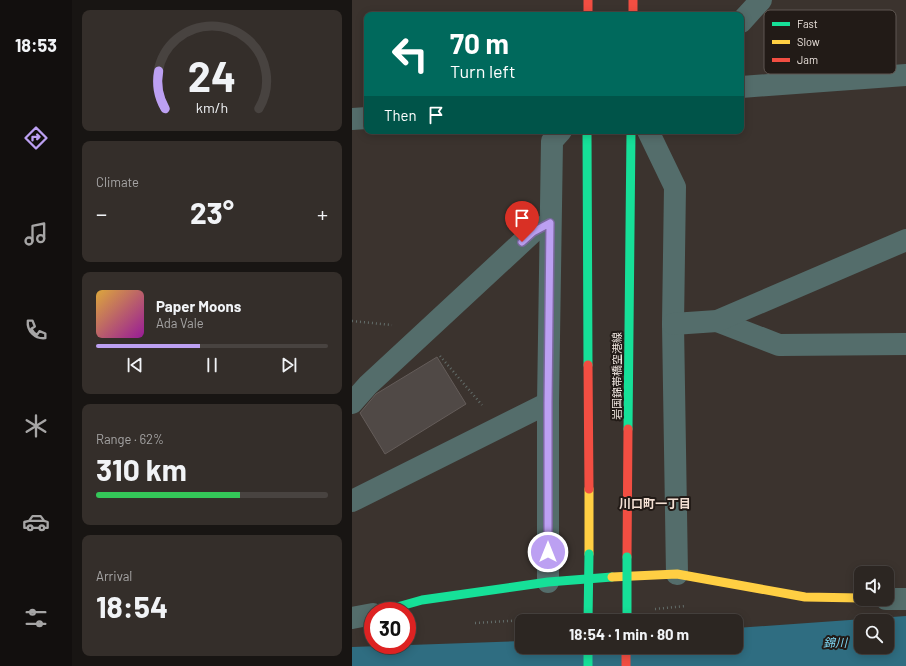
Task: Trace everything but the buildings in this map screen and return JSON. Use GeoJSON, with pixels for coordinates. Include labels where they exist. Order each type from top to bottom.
{"type":"FeatureCollection","features":[{"type":"Feature","properties":{"kind":"main road"},"geometry":{"type":"LineString","coordinates":[[588,0],[588,12]]}},
{"type":"Feature","properties":{"kind":"main road"},"geometry":{"type":"LineString","coordinates":[[633,0],[633,12]]}},
{"type":"Feature","properties":{"kind":"main road"},"geometry":{"type":"LineString","coordinates":[[587,134],[588,614]]}},
{"type":"Feature","properties":{"kind":"main road","name":"岩国錦帯橋空港線"},"geometry":{"type":"LineString","coordinates":[[627,614],[631,134]]}},
{"type":"Feature","properties":{"kind":"main road"},"geometry":{"type":"LineString","coordinates":[[415,602],[548,582],[606,577],[677,574],[805,597],[854,598]]}},
{"type":"Feature","properties":{"kind":"main road"},"geometry":{"type":"LineString","coordinates":[[588,654],[588,666]]}},
{"type":"Feature","properties":{"kind":"main road"},"geometry":{"type":"LineString","coordinates":[[626,654],[626,666]]}},
{"type":"Feature","properties":{"kind":"street"},"geometry":{"type":"LineString","coordinates":[[744,19],[761,0]]}},
{"type":"Feature","properties":{"kind":"street"},"geometry":{"type":"LineString","coordinates":[[744,87],[906,75]]}},
{"type":"Feature","properties":{"kind":"street"},"geometry":{"type":"LineString","coordinates":[[352,119],[364,118]]}},
{"type":"Feature","properties":{"kind":"street"},"geometry":{"type":"LineString","coordinates":[[548,582],[550,223],[552,141],[558,134]]}},
{"type":"Feature","properties":{"kind":"street"},"geometry":{"type":"LineString","coordinates":[[649,134],[675,187],[673,324],[677,574]]}},
{"type":"Feature","properties":{"kind":"street"},"geometry":{"type":"LineString","coordinates":[[352,403],[374,380],[533,232],[550,223]]}},
{"type":"Feature","properties":{"kind":"street"},"geometry":{"type":"LineString","coordinates":[[673,324],[717,321],[906,240]]}},
{"type":"Feature","properties":{"kind":"street"},"geometry":{"type":"LineString","coordinates":[[717,321],[779,345],[906,344]]}},
{"type":"Feature","properties":{"kind":"street"},"geometry":{"type":"LineString","coordinates":[[352,501],[548,403]]}},
{"type":"Feature","properties":{"kind":"street"},"geometry":{"type":"LineString","coordinates":[[894,599],[906,599]]}},
{"type":"Feature","properties":{"kind":"street"},"geometry":{"type":"LineString","coordinates":[[352,618],[364,616]]}},
{"type":"Feature","properties":{"kind":"path"},"geometry":{"type":"LineString","coordinates":[[648,610],[687,606]]}},
{"type":"Feature","properties":{"kind":"water","name":"錦川"},"geometry":{"type":"Polygon","coordinates":[[[906,616],[906,666],[352,666],[352,647],[364,647],[364,654],[416,654],[416,645],[515,641],[515,654],[743,654],[743,628],[854,620],[854,654],[894,654],[894,617],[906,616]]]}},
{"type":"Feature","properties":{"kind":"traffic: fast"},"geometry":{"type":"LineString","coordinates":[[587,134],[588,365]]}},
{"type":"Feature","properties":{"kind":"traffic: fast"},"geometry":{"type":"LineString","coordinates":[[628,429],[631,134]]}},
{"type":"Feature","properties":{"kind":"traffic: fast"},"geometry":{"type":"LineString","coordinates":[[588,614],[589,554]]}},
{"type":"Feature","properties":{"kind":"traffic: fast"},"geometry":{"type":"LineString","coordinates":[[627,557],[627,614]]}},
{"type":"Feature","properties":{"kind":"traffic: fast"},"geometry":{"type":"LineString","coordinates":[[415,602],[548,582],[612,577]]}},
{"type":"Feature","properties":{"kind":"traffic: fast"},"geometry":{"type":"LineString","coordinates":[[588,654],[588,666]]}},
{"type":"Feature","properties":{"kind":"traffic: slow"},"geometry":{"type":"LineString","coordinates":[[589,489],[589,554]]}},
{"type":"Feature","properties":{"kind":"traffic: slow"},"geometry":{"type":"LineString","coordinates":[[612,577],[677,574],[805,597],[854,598]]}},
{"type":"Feature","properties":{"kind":"traffic: jam"},"geometry":{"type":"LineString","coordinates":[[588,0],[588,12]]}},
{"type":"Feature","properties":{"kind":"traffic: jam"},"geometry":{"type":"LineString","coordinates":[[633,0],[633,12]]}},
{"type":"Feature","properties":{"kind":"traffic: jam"},"geometry":{"type":"LineString","coordinates":[[588,365],[589,489]]}},
{"type":"Feature","properties":{"kind":"traffic: jam"},"geometry":{"type":"LineString","coordinates":[[627,557],[628,429]]}},
{"type":"Feature","properties":{"kind":"traffic: jam"},"geometry":{"type":"LineString","coordinates":[[626,654],[626,666]]}},
{"type":"Feature","properties":{"kind":"district","name":"川口町一丁目"},"geometry":{"type":"Point","coordinates":[655,504]}},
{"type":"Feature","properties":{"kind":"route"},"geometry":{"type":"LineString","coordinates":[[522,242],[533,232],[550,223],[548,552]]}}]}
